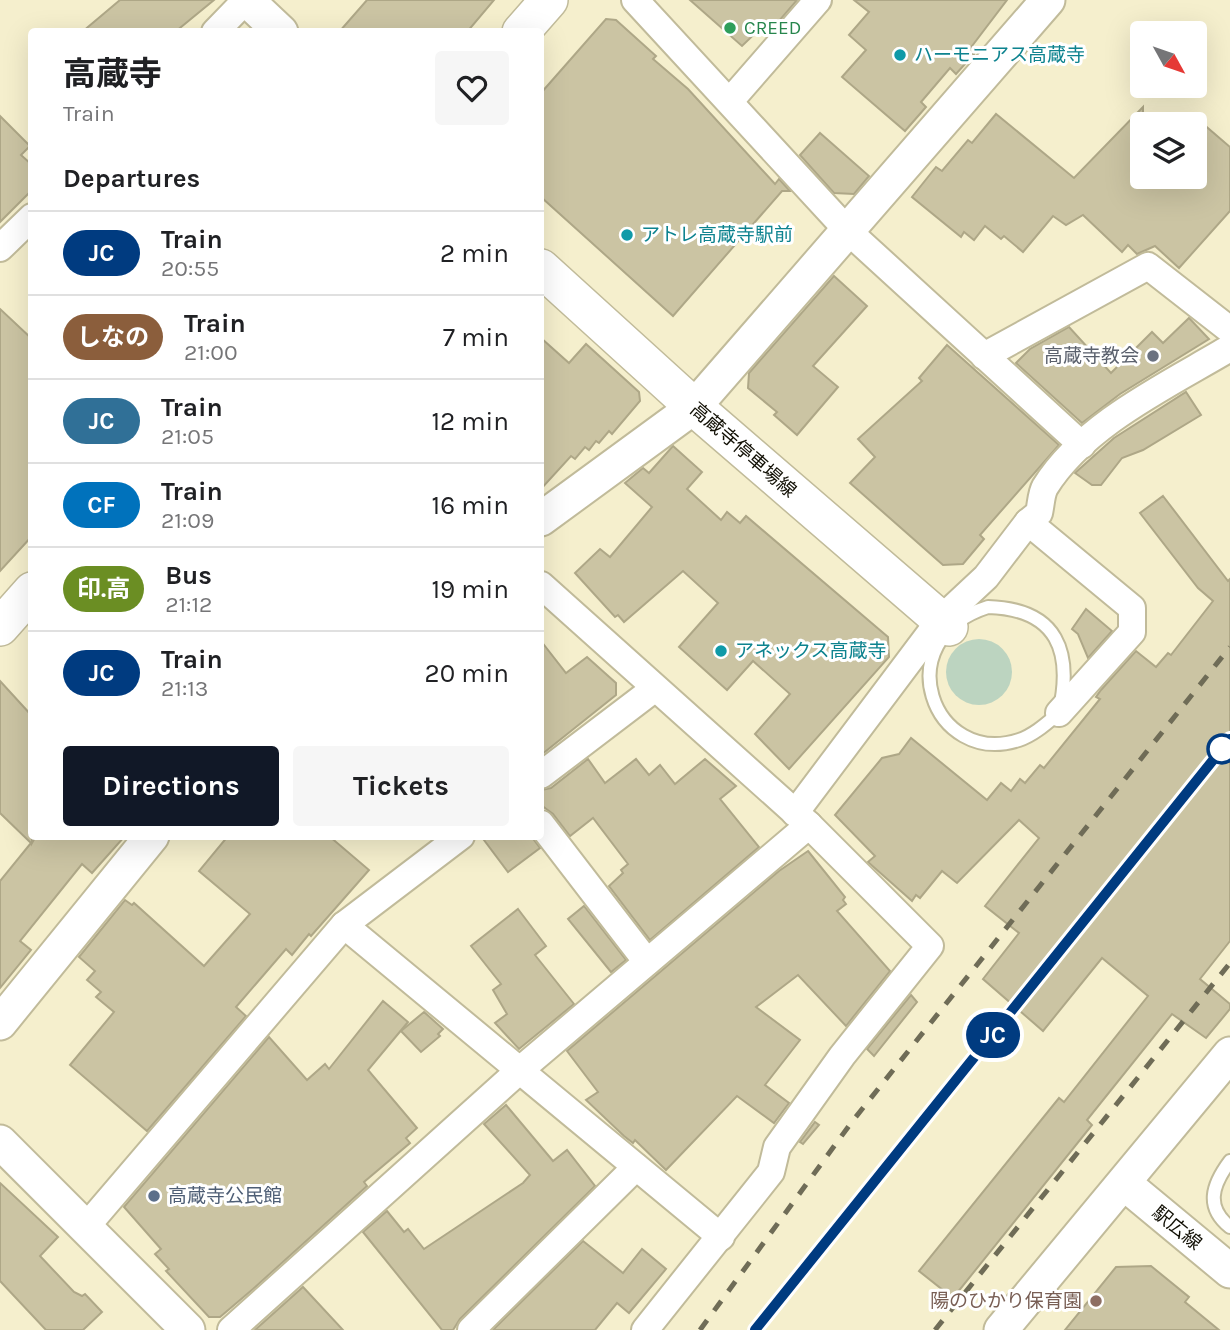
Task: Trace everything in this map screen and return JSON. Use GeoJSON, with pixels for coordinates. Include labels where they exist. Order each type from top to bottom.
{"type":"FeatureCollection","features":[{"type":"Feature","properties":{"kind":"main road"},"geometry":{"type":"LineString","coordinates":[[524,28],[549,0]]}},
{"type":"Feature","properties":{"kind":"main road","name":"高蔵寺停車場線"},"geometry":{"type":"LineString","coordinates":[[544,271],[694,407],[944,623]]}},
{"type":"Feature","properties":{"kind":"main road"},"geometry":{"type":"LineString","coordinates":[[0,627],[28,596]]}},
{"type":"Feature","properties":{"kind":"street"},"geometry":{"type":"LineString","coordinates":[[219,28],[246,0],[277,28]]}},
{"type":"Feature","properties":{"kind":"street"},"geometry":{"type":"LineString","coordinates":[[635,0],[848,231],[1082,445]]}},
{"type":"Feature","properties":{"kind":"street"},"geometry":{"type":"LineString","coordinates":[[730,101],[818,0]]}},
{"type":"Feature","properties":{"kind":"street"},"geometry":{"type":"LineString","coordinates":[[544,518],[694,407],[1048,0]]}},
{"type":"Feature","properties":{"kind":"street"},"geometry":{"type":"LineString","coordinates":[[0,248],[28,221]]}},
{"type":"Feature","properties":{"kind":"street"},"geometry":{"type":"LineString","coordinates":[[984,356],[1148,266],[1230,330]]}},
{"type":"Feature","properties":{"kind":"street"},"geometry":{"type":"LineString","coordinates":[[231,1330],[520,1070],[647,962],[802,819],[944,623],[986,577],[1028,522],[1039,513],[1044,488],[1082,445],[1123,412],[1230,348]]}},
{"type":"Feature","properties":{"kind":"street"},"geometry":{"type":"LineString","coordinates":[[1028,522],[1132,608],[1132,632],[1059,713]]}},
{"type":"Feature","properties":{"kind":"street"},"geometry":{"type":"LineString","coordinates":[[544,588],[802,819],[930,946],[842,1056],[777,1147],[771,1172],[645,1330]]}},
{"type":"Feature","properties":{"kind":"street"},"geometry":{"type":"LineString","coordinates":[[544,773],[654,689]]}},
{"type":"Feature","properties":{"kind":"street"},"geometry":{"type":"LineString","coordinates":[[544,828],[647,962]]}},
{"type":"Feature","properties":{"kind":"street"},"geometry":{"type":"LineString","coordinates":[[0,1023],[149,840]]}},
{"type":"Feature","properties":{"kind":"street"},"geometry":{"type":"LineString","coordinates":[[85,1228],[344,925],[456,840]]}},
{"type":"Feature","properties":{"kind":"street"},"geometry":{"type":"LineString","coordinates":[[344,925],[721,1237]]}},
{"type":"Feature","properties":{"kind":"street"},"geometry":{"type":"LineString","coordinates":[[1001,1330],[1125,1184],[1230,1054]]}},
{"type":"Feature","properties":{"kind":"street"},"geometry":{"type":"LineString","coordinates":[[0,1142],[188,1330]]}},
{"type":"Feature","properties":{"kind":"street"},"geometry":{"type":"LineString","coordinates":[[471,1330],[636,1167]]}},
{"type":"Feature","properties":{"kind":"street","name":"駅広線"},"geometry":{"type":"LineString","coordinates":[[1125,1184],[1230,1271]]}},
{"type":"Feature","properties":{"kind":"lane"},"geometry":{"type":"LineString","coordinates":[[999,607],[1031,615],[1048,629],[1060,647],[1066,668],[1059,713],[1021,740],[998,744],[975,740],[955,729],[940,712],[931,691],[929,668],[944,623],[967,614],[999,607]]}},
{"type":"Feature","properties":{"kind":"lane"},"geometry":{"type":"LineString","coordinates":[[1230,1161],[1220,1175],[1211,1201],[1218,1217],[1230,1227]]}},
{"type":"Feature","properties":{"kind":"green space"},"geometry":{"type":"Polygon","coordinates":[[[979,639],[1002,649],[1012,672],[1002,695],[979,705],[956,695],[946,672],[956,649],[979,639]]]}},
{"type":"Feature","properties":{"kind":"building"},"geometry":{"type":"Polygon","coordinates":[[[120,0],[214,0],[180,28],[87,28],[120,0]]]}},
{"type":"Feature","properties":{"kind":"building"},"geometry":{"type":"Polygon","coordinates":[[[367,0],[494,0],[470,28],[342,28],[367,0]]]}},
{"type":"Feature","properties":{"kind":"building"},"geometry":{"type":"Polygon","coordinates":[[[690,0],[797,0],[773,28],[767,22],[742,46],[690,0]]]}},
{"type":"Feature","properties":{"kind":"building"},"geometry":{"type":"Polygon","coordinates":[[[854,0],[1007,0],[969,50],[974,54],[956,74],[950,68],[921,102],[926,107],[905,131],[842,77],[866,50],[849,35],[869,12],[854,0]]]}},
{"type":"Feature","properties":{"kind":"building"},"geometry":{"type":"Polygon","coordinates":[[[606,19],[616,20],[656,56],[653,59],[688,89],[775,184],[779,179],[790,191],[782,191],[673,316],[544,200],[544,90],[606,19]]]}},
{"type":"Feature","properties":{"kind":"building"},"geometry":{"type":"Polygon","coordinates":[[[996,114],[1074,178],[1130,120],[1130,189],[1207,189],[1207,127],[1230,147],[1230,211],[1179,268],[1155,246],[1137,254],[1128,245],[1122,252],[1083,215],[1066,225],[1053,216],[1023,252],[1004,236],[1001,239],[985,226],[974,240],[964,232],[961,237],[912,197],[936,167],[942,171],[968,140],[972,143],[996,114]]]}},
{"type":"Feature","properties":{"kind":"building"},"geometry":{"type":"Polygon","coordinates":[[[0,116],[28,144],[28,148],[21,155],[28,161],[28,194],[0,222],[0,116]]]}},
{"type":"Feature","properties":{"kind":"building"},"geometry":{"type":"Polygon","coordinates":[[[820,133],[869,176],[854,194],[834,193],[800,155],[820,133]]]}},
{"type":"Feature","properties":{"kind":"building"},"geometry":{"type":"Polygon","coordinates":[[[834,276],[867,306],[813,366],[838,387],[797,435],[774,415],[777,412],[748,388],[749,373],[834,276]]]}},
{"type":"Feature","properties":{"kind":"building"},"geometry":{"type":"Polygon","coordinates":[[[0,309],[28,335],[28,540],[0,571],[0,309]]]}},
{"type":"Feature","properties":{"kind":"building"},"geometry":{"type":"Polygon","coordinates":[[[1189,318],[1209,339],[1120,394],[1082,423],[1016,363],[1030,349],[1069,327],[1111,373],[1152,332],[1163,343],[1189,318]]]}},
{"type":"Feature","properties":{"kind":"building"},"geometry":{"type":"Polygon","coordinates":[[[544,341],[569,363],[586,344],[639,392],[640,401],[612,434],[609,431],[589,450],[585,447],[575,459],[571,456],[544,486],[544,341]]]}},
{"type":"Feature","properties":{"kind":"building"},"geometry":{"type":"Polygon","coordinates":[[[947,345],[1059,445],[980,535],[984,539],[963,564],[943,565],[850,483],[875,457],[858,439],[922,381],[919,378],[947,345]]]}},
{"type":"Feature","properties":{"kind":"building"},"geometry":{"type":"Polygon","coordinates":[[[1186,392],[1201,415],[1143,450],[1122,458],[1101,485],[1092,485],[1075,473],[1114,438],[1186,392]]]}},
{"type":"Feature","properties":{"kind":"building"},"geometry":{"type":"Polygon","coordinates":[[[673,446],[702,472],[687,489],[721,520],[727,512],[740,523],[746,516],[888,637],[889,657],[789,769],[755,734],[790,694],[753,661],[727,690],[679,647],[718,603],[683,571],[624,622],[618,615],[615,617],[575,573],[600,549],[610,557],[652,507],[625,483],[643,468],[649,473],[673,446]]]}},
{"type":"Feature","properties":{"kind":"building"},"geometry":{"type":"Polygon","coordinates":[[[1163,496],[1228,581],[1230,579],[1230,941],[1200,979],[1230,1004],[1230,1009],[1206,1038],[1172,1014],[1087,1120],[1092,1125],[953,1298],[919,1271],[1059,1098],[1064,1102],[1148,996],[1102,958],[1043,1031],[983,979],[1019,933],[985,906],[1039,838],[1019,820],[957,883],[942,871],[920,898],[916,895],[912,901],[868,862],[875,856],[835,815],[882,758],[899,754],[911,738],[987,800],[1001,783],[1011,791],[1020,779],[1025,783],[1040,765],[1044,768],[1100,699],[1096,697],[1101,690],[1136,651],[1156,667],[1168,653],[1171,655],[1213,601],[1198,588],[1140,513],[1163,496]]]}},
{"type":"Feature","properties":{"kind":"building"},"geometry":{"type":"Polygon","coordinates":[[[1086,609],[1112,631],[1088,658],[1078,634],[1072,629],[1086,609]]]}},
{"type":"Feature","properties":{"kind":"building"},"geometry":{"type":"Polygon","coordinates":[[[544,645],[566,673],[587,657],[616,683],[616,695],[544,753],[544,645]]]}},
{"type":"Feature","properties":{"kind":"building"},"geometry":{"type":"Polygon","coordinates":[[[0,681],[28,712],[28,840],[32,840],[32,843],[34,840],[121,840],[92,873],[82,864],[20,941],[31,950],[0,988],[0,881],[31,843],[0,813],[0,681]]]}},
{"type":"Feature","properties":{"kind":"building"},"geometry":{"type":"Polygon","coordinates":[[[588,759],[605,783],[636,759],[649,775],[660,765],[675,784],[705,759],[736,786],[720,799],[759,847],[650,940],[609,886],[628,864],[593,818],[570,836],[553,814],[544,807],[544,789],[551,788],[588,759]]]}},
{"type":"Feature","properties":{"kind":"building"},"geometry":{"type":"Polygon","coordinates":[[[225,840],[334,840],[369,870],[292,955],[286,949],[236,1007],[246,1016],[147,1131],[70,1065],[114,1012],[96,997],[101,992],[87,980],[95,971],[79,957],[125,900],[132,905],[134,903],[204,966],[250,914],[199,871],[225,840]]]}},
{"type":"Feature","properties":{"kind":"building"},"geometry":{"type":"Polygon","coordinates":[[[484,840],[534,840],[540,848],[508,872],[484,840]]]}},
{"type":"Feature","properties":{"kind":"building"},"geometry":{"type":"Polygon","coordinates":[[[808,851],[845,897],[843,900],[846,904],[837,911],[890,971],[846,1026],[798,975],[756,1007],[800,1040],[765,1085],[789,1103],[774,1123],[737,1096],[666,1170],[635,1140],[633,1143],[624,1136],[586,1100],[598,1092],[567,1051],[779,871],[808,851]]]}},
{"type":"Feature","properties":{"kind":"building"},"geometry":{"type":"Polygon","coordinates":[[[584,906],[626,960],[611,972],[568,919],[584,906]]]}},
{"type":"Feature","properties":{"kind":"building"},"geometry":{"type":"Polygon","coordinates":[[[518,909],[546,946],[535,955],[574,1004],[519,1049],[495,1023],[507,1014],[493,990],[501,984],[471,946],[518,909]]]}},
{"type":"Feature","properties":{"kind":"building"},"geometry":{"type":"Polygon","coordinates":[[[911,995],[917,1002],[874,1056],[867,1049],[911,995]]]}},
{"type":"Feature","properties":{"kind":"building"},"geometry":{"type":"Polygon","coordinates":[[[383,1001],[408,1022],[368,1070],[417,1128],[406,1138],[410,1143],[364,1182],[367,1186],[253,1289],[220,1317],[209,1317],[166,1271],[169,1269],[155,1254],[161,1249],[124,1207],[269,1037],[307,1080],[325,1064],[329,1069],[383,1001]]]}},
{"type":"Feature","properties":{"kind":"building"},"geometry":{"type":"Polygon","coordinates":[[[424,1012],[443,1029],[438,1034],[440,1036],[421,1052],[401,1031],[424,1012]]]}},
{"type":"Feature","properties":{"kind":"building"},"geometry":{"type":"Polygon","coordinates":[[[506,1105],[553,1161],[567,1150],[595,1186],[460,1319],[453,1330],[442,1330],[363,1232],[387,1211],[404,1232],[408,1229],[424,1249],[523,1183],[530,1175],[484,1124],[506,1105]]]}},
{"type":"Feature","properties":{"kind":"building"},"geometry":{"type":"Polygon","coordinates":[[[815,1122],[819,1125],[803,1144],[800,1142],[815,1122]]]}},
{"type":"Feature","properties":{"kind":"building"},"geometry":{"type":"Polygon","coordinates":[[[0,1183],[58,1237],[40,1256],[74,1292],[82,1296],[85,1294],[102,1312],[83,1330],[46,1330],[0,1281],[0,1183]]]}},
{"type":"Feature","properties":{"kind":"building"},"geometry":{"type":"Polygon","coordinates":[[[583,1241],[623,1273],[642,1249],[666,1269],[629,1313],[617,1303],[595,1330],[493,1330],[583,1241]]]}},
{"type":"Feature","properties":{"kind":"building"},"geometry":{"type":"Polygon","coordinates":[[[1151,1266],[1189,1297],[1185,1302],[1219,1330],[1065,1330],[1116,1267],[1151,1266]]]}},
{"type":"Feature","properties":{"kind":"building"},"geometry":{"type":"Polygon","coordinates":[[[303,1287],[343,1330],[255,1330],[303,1287]]]}},
{"type":"Feature","properties":{"kind":"railway"},"geometry":{"type":"LineString","coordinates":[[700,1330],[851,1123],[1230,647]]}},
{"type":"Feature","properties":{"kind":"railway"},"geometry":{"type":"LineString","coordinates":[[755,1330],[1230,739]]}},
{"type":"Feature","properties":{"kind":"railway"},"geometry":{"type":"LineString","coordinates":[[935,1330],[1230,963]]}},
{"type":"Feature","properties":{"kind":"train","name":"JC"},"geometry":{"type":"LineString","coordinates":[[755,1330],[1230,739]]}},
{"type":"Feature","properties":{"kind":"place","name":"CREED"},"geometry":{"type":"Point","coordinates":[730,28]}},
{"type":"Feature","properties":{"kind":"place","name":"ハーモニアス高蔵寺"},"geometry":{"type":"Point","coordinates":[900,55]}},
{"type":"Feature","properties":{"kind":"place","name":"アトレ高蔵寺駅前"},"geometry":{"type":"Point","coordinates":[627,235]}},
{"type":"Feature","properties":{"kind":"place","name":"高蔵寺教会"},"geometry":{"type":"Point","coordinates":[1153,356]}},
{"type":"Feature","properties":{"kind":"place","name":"アネックス高蔵寺"},"geometry":{"type":"Point","coordinates":[721,651]}},
{"type":"Feature","properties":{"kind":"place","name":"高蔵寺公民館"},"geometry":{"type":"Point","coordinates":[154,1196]}},
{"type":"Feature","properties":{"kind":"place","name":"陽のひかり保育園"},"geometry":{"type":"Point","coordinates":[1096,1301]}}]}
